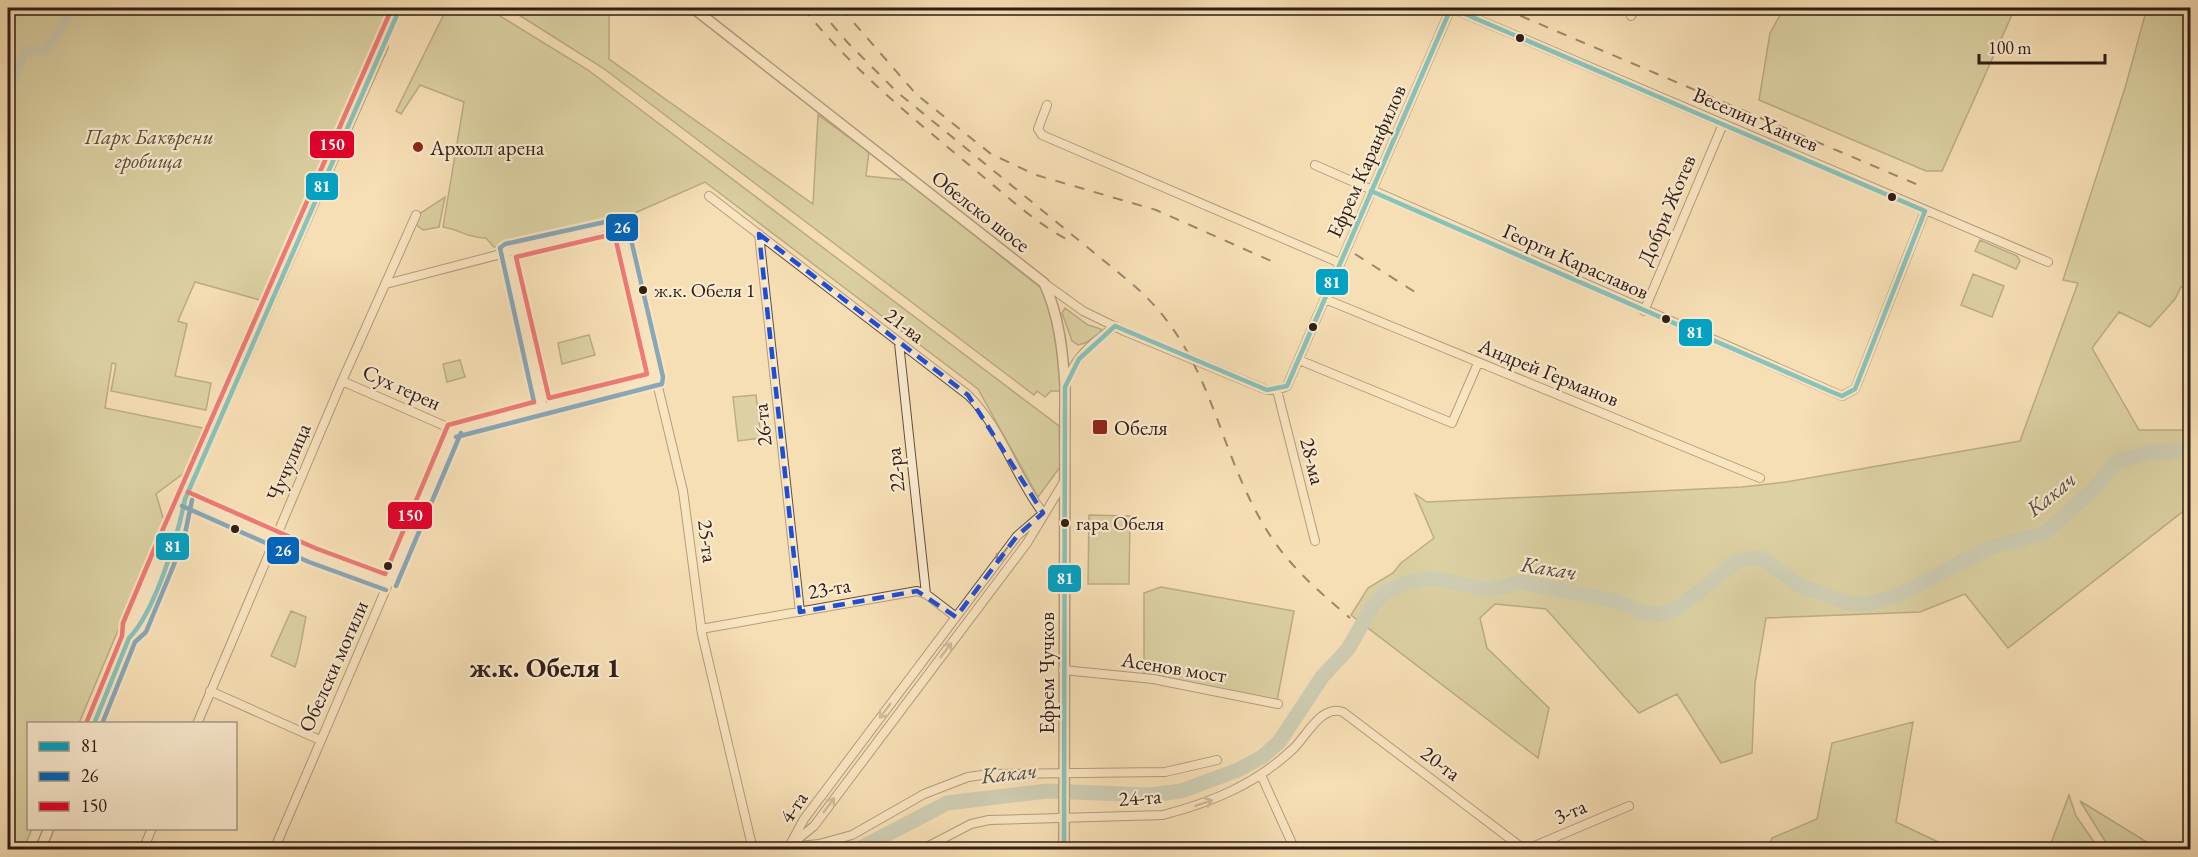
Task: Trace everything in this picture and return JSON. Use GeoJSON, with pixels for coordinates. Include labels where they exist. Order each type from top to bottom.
{"type":"FeatureCollection","features":[{"type":"Feature","properties":{"kind":"street","name":"Обелско шосе"},"geometry":{"type":"LineString","coordinates":[[693,8],[1044,283],[1083,311],[1267,390],[1277,390]]}},
{"type":"Feature","properties":{"kind":"street","name":"Веселин Ханчев"},"geometry":{"type":"LineString","coordinates":[[1451,8],[2048,262]]}},
{"type":"Feature","properties":{"kind":"street","name":"Ефрем Каранфилов"},"geometry":{"type":"LineString","coordinates":[[1277,390],[1287,386],[1299,360],[1451,8]]}},
{"type":"Feature","properties":{"kind":"street"},"geometry":{"type":"LineString","coordinates":[[1631,16],[1635,8]]}},
{"type":"Feature","properties":{"kind":"street"},"geometry":{"type":"LineString","coordinates":[[94,722],[129,638],[130,626],[383,46]]}},
{"type":"Feature","properties":{"kind":"street"},"geometry":{"type":"LineString","coordinates":[[1047,105],[1038,129],[1042,135],[1340,263]]}},
{"type":"Feature","properties":{"kind":"street","name":"Добри Жотев"},"geometry":{"type":"LineString","coordinates":[[1644,310],[1723,124]]}},
{"type":"Feature","properties":{"kind":"street","name":"Георги Караславов"},"geometry":{"type":"LineString","coordinates":[[1315,165],[1371,192],[1842,396],[1851,394],[1855,389],[1925,211]]}},
{"type":"Feature","properties":{"kind":"street","name":"21-ва"},"geometry":{"type":"LineString","coordinates":[[709,196],[975,401],[1031,498],[1043,513]]}},
{"type":"Feature","properties":{"kind":"street","name":"Чучулица"},"geometry":{"type":"LineString","coordinates":[[197,722],[342,381],[416,215]]}},
{"type":"Feature","properties":{"kind":"street","name":"25-та"},"geometry":{"type":"LineString","coordinates":[[507,250],[605,227],[616,229],[623,237],[683,491],[701,628],[753,849]]}},
{"type":"Feature","properties":{"kind":"street","name":"26-та"},"geometry":{"type":"LineString","coordinates":[[759,234],[800,612]]}},
{"type":"Feature","properties":{"kind":"street"},"geometry":{"type":"LineString","coordinates":[[386,284],[507,250],[543,407]]}},
{"type":"Feature","properties":{"kind":"street","name":"Ефрем Чучков"},"geometry":{"type":"LineString","coordinates":[[1044,283],[1051,298],[1063,352],[1065,387],[1064,849]]}},
{"type":"Feature","properties":{"kind":"street","name":"Андрей Германов"},"geometry":{"type":"LineString","coordinates":[[1325,298],[1760,478]]}},
{"type":"Feature","properties":{"kind":"street"},"geometry":{"type":"LineString","coordinates":[[1065,387],[1071,367],[1082,353],[1114,326]]}},
{"type":"Feature","properties":{"kind":"street","name":"22-ра"},"geometry":{"type":"LineString","coordinates":[[899,343],[926,594]]}},
{"type":"Feature","properties":{"kind":"street"},"geometry":{"type":"LineString","coordinates":[[1299,360],[1452,423],[1478,363]]}},
{"type":"Feature","properties":{"kind":"street","name":"Сух герен"},"geometry":{"type":"LineString","coordinates":[[342,381],[454,430],[656,379]]}},
{"type":"Feature","properties":{"kind":"street","name":"28-ма"},"geometry":{"type":"LineString","coordinates":[[1277,390],[1316,541]]}},
{"type":"Feature","properties":{"kind":"street","name":"Обелски могили"},"geometry":{"type":"LineString","coordinates":[[274,849],[454,430]]}},
{"type":"Feature","properties":{"kind":"street","name":"4-та"},"geometry":{"type":"LineString","coordinates":[[786,848],[814,825],[1026,543],[1066,479]]}},
{"type":"Feature","properties":{"kind":"street"},"geometry":{"type":"LineString","coordinates":[[185,499],[389,583]]}},
{"type":"Feature","properties":{"kind":"street","name":"4-та"},"geometry":{"type":"LineString","coordinates":[[786,848],[804,819],[1017,536],[1043,513]]}},
{"type":"Feature","properties":{"kind":"street","name":"23-та"},"geometry":{"type":"LineString","coordinates":[[701,628],[917,591],[926,594]]}},
{"type":"Feature","properties":{"kind":"street"},"geometry":{"type":"LineString","coordinates":[[926,594],[956,617]]}},
{"type":"Feature","properties":{"kind":"street","name":"Асенов мост"},"geometry":{"type":"LineString","coordinates":[[1064,670],[1153,679],[1278,704]]}},
{"type":"Feature","properties":{"kind":"street"},"geometry":{"type":"LineString","coordinates":[[210,691],[320,740]]}},
{"type":"Feature","properties":{"kind":"street","name":"24-та"},"geometry":{"type":"LineString","coordinates":[[921,849],[970,824],[989,820],[1064,814],[1163,815],[1225,796],[1261,774],[1296,746],[1324,714],[1334,710]]}},
{"type":"Feature","properties":{"kind":"street","name":"20-та"},"geometry":{"type":"LineString","coordinates":[[1334,710],[1343,712],[1525,849]]}},
{"type":"Feature","properties":{"kind":"street","name":"24-та"},"geometry":{"type":"LineString","coordinates":[[786,848],[819,844],[852,835],[924,794],[968,777],[990,774],[1063,779],[1165,772],[1217,760]]}},
{"type":"Feature","properties":{"kind":"street"},"geometry":{"type":"LineString","coordinates":[[1261,774],[1295,849]]}},
{"type":"Feature","properties":{"kind":"street","name":"3-та"},"geometry":{"type":"LineString","coordinates":[[1525,849],[1629,806]]}},
{"type":"Feature","properties":{"kind":"street"},"geometry":{"type":"LineString","coordinates":[[40,849],[48,830]]}},
{"type":"Feature","properties":{"kind":"street"},"geometry":{"type":"LineString","coordinates":[[143,849],[151,830]]}},
{"type":"Feature","properties":{"kind":"street"},"geometry":{"type":"LineString","coordinates":[[937,839],[940,849]]}},
{"type":"Feature","properties":{"kind":"highlighted area"},"geometry":{"type":"Polygon","coordinates":[[[759,234],[968,395],[1043,513],[1017,536],[956,617],[917,591],[800,612],[759,234]]]}},
{"type":"Feature","properties":{"kind":"green space","name":"Парк Бакърени гробища"},"geometry":{"type":"Polygon","coordinates":[[[8,8],[390,8],[377,44],[326,160],[260,300],[195,282],[178,321],[187,324],[175,376],[211,383],[206,410],[111,391],[116,364],[112,363],[105,408],[203,428],[184,473],[156,494],[164,521],[79,722],[27,722],[27,830],[32,830],[23,850],[8,849],[8,8]]]}},
{"type":"Feature","properties":{"kind":"green space"},"geometry":{"type":"Polygon","coordinates":[[[447,8],[487,8],[588,70],[1059,426],[1060,467],[1038,497],[978,389],[705,182],[628,216],[507,245],[494,247],[486,238],[443,227],[464,102],[420,85],[401,114],[396,111],[447,8]]]}},
{"type":"Feature","properties":{"kind":"green space"},"geometry":{"type":"Polygon","coordinates":[[[508,8],[609,8],[609,59],[813,204],[818,115],[869,152],[866,176],[905,180],[1041,288],[1051,312],[1057,338],[1060,391],[1051,391],[1045,397],[1037,391],[1034,395],[603,68],[508,8]]]}},
{"type":"Feature","properties":{"kind":"green space"},"geometry":{"type":"Polygon","coordinates":[[[1784,8],[2015,8],[1942,171],[1926,171],[1759,100],[1770,33],[1784,8]]]}},
{"type":"Feature","properties":{"kind":"green space"},"geometry":{"type":"Polygon","coordinates":[[[2147,8],[2190,8],[2190,285],[2181,287],[2175,299],[2150,327],[2119,312],[2092,348],[2139,430],[2190,430],[2190,506],[2008,648],[1965,594],[1920,612],[1766,618],[1755,683],[1752,753],[1721,763],[1677,694],[1639,713],[1546,609],[1495,604],[1480,618],[1487,648],[1549,708],[1538,758],[1351,615],[1368,588],[1393,573],[1401,563],[1434,538],[1415,494],[1427,502],[1742,487],[1786,482],[2020,441],[2078,283],[2063,280],[2125,88],[2147,8]]]}},
{"type":"Feature","properties":{"kind":"green space"},"geometry":{"type":"Polygon","coordinates":[[[445,197],[439,227],[423,230],[415,224],[419,214],[445,197]]]}},
{"type":"Feature","properties":{"kind":"green space"},"geometry":{"type":"Polygon","coordinates":[[[1980,240],[2017,256],[2020,261],[2016,269],[1975,251],[1980,240]]]}},
{"type":"Feature","properties":{"kind":"green space"},"geometry":{"type":"Polygon","coordinates":[[[1973,274],[2004,286],[1992,317],[1961,305],[1973,274]]]}},
{"type":"Feature","properties":{"kind":"green space"},"geometry":{"type":"Polygon","coordinates":[[[1065,308],[1088,325],[1101,329],[1100,333],[1078,345],[1072,341],[1062,313],[1065,308]]]}},
{"type":"Feature","properties":{"kind":"green space"},"geometry":{"type":"Polygon","coordinates":[[[589,335],[595,355],[562,364],[558,343],[589,335]]]}},
{"type":"Feature","properties":{"kind":"green space"},"geometry":{"type":"Polygon","coordinates":[[[460,360],[465,377],[447,382],[443,364],[460,360]]]}},
{"type":"Feature","properties":{"kind":"green space"},"geometry":{"type":"Polygon","coordinates":[[[756,395],[761,438],[738,441],[733,397],[756,395]]]}},
{"type":"Feature","properties":{"kind":"green space"},"geometry":{"type":"Polygon","coordinates":[[[1089,515],[1130,516],[1129,584],[1088,584],[1089,515]]]}},
{"type":"Feature","properties":{"kind":"green space"},"geometry":{"type":"Polygon","coordinates":[[[1161,587],[1294,611],[1277,701],[1144,676],[1144,593],[1161,587]]]}},
{"type":"Feature","properties":{"kind":"green space"},"geometry":{"type":"Polygon","coordinates":[[[291,611],[306,617],[295,667],[271,656],[291,611]]]}},
{"type":"Feature","properties":{"kind":"green space"},"geometry":{"type":"Polygon","coordinates":[[[1913,722],[1896,822],[1953,849],[1768,849],[1772,838],[1817,819],[1832,743],[1913,722]]]}},
{"type":"Feature","properties":{"kind":"green space"},"geometry":{"type":"Polygon","coordinates":[[[2069,795],[2076,816],[2099,849],[2049,849],[2069,795]]]}},
{"type":"Feature","properties":{"kind":"green space"},"geometry":{"type":"Polygon","coordinates":[[[2080,801],[2155,847],[2154,849],[2110,849],[2080,801]]]}},
{"type":"Feature","properties":{"kind":"waterway"},"geometry":{"type":"LineString","coordinates":[[8,96],[25,51],[44,50],[57,36],[72,8]]}},
{"type":"Feature","properties":{"kind":"waterway","name":"Какач"},"geometry":{"type":"LineString","coordinates":[[857,850],[947,803],[1047,791],[1150,795],[1181,791],[1238,770],[1262,757],[1279,742],[1322,677],[1348,649],[1373,605],[1385,592],[1405,583],[1432,578],[1484,589],[1504,587],[1520,582],[1616,601],[1645,613],[1663,614],[1680,607],[1735,562],[1749,558],[1763,559],[1800,586],[1848,603],[1869,604],[1898,595],[1991,547],[2045,533],[2094,489],[2115,463],[2150,452],[2190,451]]}},
{"type":"Feature","properties":{"kind":"tunnel"},"geometry":{"type":"LineString","coordinates":[[383,46],[400,8]]}},
{"type":"Feature","properties":{"kind":"railway"},"geometry":{"type":"LineString","coordinates":[[803,8],[841,51],[903,109],[1016,204],[1066,239]]}},
{"type":"Feature","properties":{"kind":"railway"},"geometry":{"type":"LineString","coordinates":[[818,8],[848,43],[897,92],[1130,282],[1158,309],[1179,338],[1196,368],[1234,464],[1266,529],[1294,566],[1350,618]]}},
{"type":"Feature","properties":{"kind":"railway"},"geometry":{"type":"LineString","coordinates":[[841,8],[916,94],[991,154],[1036,175],[1156,210],[1278,264]]}},
{"type":"Feature","properties":{"kind":"railway"},"geometry":{"type":"LineString","coordinates":[[1502,8],[1916,184]]}},
{"type":"Feature","properties":{"kind":"railway"},"geometry":{"type":"LineString","coordinates":[[1355,254],[1418,294]]}},
{"type":"Feature","properties":{"kind":"transit line","name":"150"},"geometry":{"type":"LineString","coordinates":[[87,721],[122,636],[123,623],[156,545],[392,8]]}},
{"type":"Feature","properties":{"kind":"transit line","name":"81"},"geometry":{"type":"LineString","coordinates":[[95,722],[129,638],[139,626],[156,592],[171,552],[185,499],[400,8]]}},
{"type":"Feature","properties":{"kind":"transit line","name":"81"},"geometry":{"type":"LineString","coordinates":[[1371,191],[1832,392],[1842,396],[1855,389],[1925,211],[1451,8]]}},
{"type":"Feature","properties":{"kind":"transit line","name":"81"},"geometry":{"type":"LineString","coordinates":[[1115,326],[1267,390],[1287,386],[1451,8]]}},
{"type":"Feature","properties":{"kind":"transit line","name":"26"},"geometry":{"type":"LineString","coordinates":[[456,437],[662,384],[663,377],[630,235],[614,220],[505,244],[500,248],[534,402]]}},
{"type":"Feature","properties":{"kind":"transit line","name":"150"},"geometry":{"type":"LineString","coordinates":[[609,235],[616,241],[647,374],[549,398],[516,257],[609,235]]}},
{"type":"Feature","properties":{"kind":"transit line","name":"81"},"geometry":{"type":"LineString","coordinates":[[1064,850],[1065,387],[1079,359],[1115,326]]}},
{"type":"Feature","properties":{"kind":"transit line","name":"150"},"geometry":{"type":"LineString","coordinates":[[188,492],[315,548],[385,574],[448,425],[534,402]]}},
{"type":"Feature","properties":{"kind":"transit line","name":"26"},"geometry":{"type":"LineString","coordinates":[[396,586],[461,433]]}},
{"type":"Feature","properties":{"kind":"transit line","name":"26"},"geometry":{"type":"LineString","coordinates":[[103,722],[135,642],[146,632],[173,567],[185,534],[192,500]]}},
{"type":"Feature","properties":{"kind":"transit line","name":"26"},"geometry":{"type":"LineString","coordinates":[[182,506],[309,562],[386,590]]}},
{"type":"Feature","properties":{"kind":"place","name":"Архолл арена"},"geometry":{"type":"Point","coordinates":[418,147]}},
{"type":"Feature","properties":{"kind":"place","name":"ж.к. Обеля 1"},"geometry":{"type":"Point","coordinates":[643,290]}},
{"type":"Feature","properties":{"kind":"place","name":"Обеля"},"geometry":{"type":"Point","coordinates":[1100,427]}},
{"type":"Feature","properties":{"kind":"place","name":"гара Обеля"},"geometry":{"type":"Point","coordinates":[1065,523]}},
{"type":"Feature","properties":{"kind":"district","name":"ж.к. Обеля 1"},"geometry":{"type":"Point","coordinates":[545,667]}}]}
